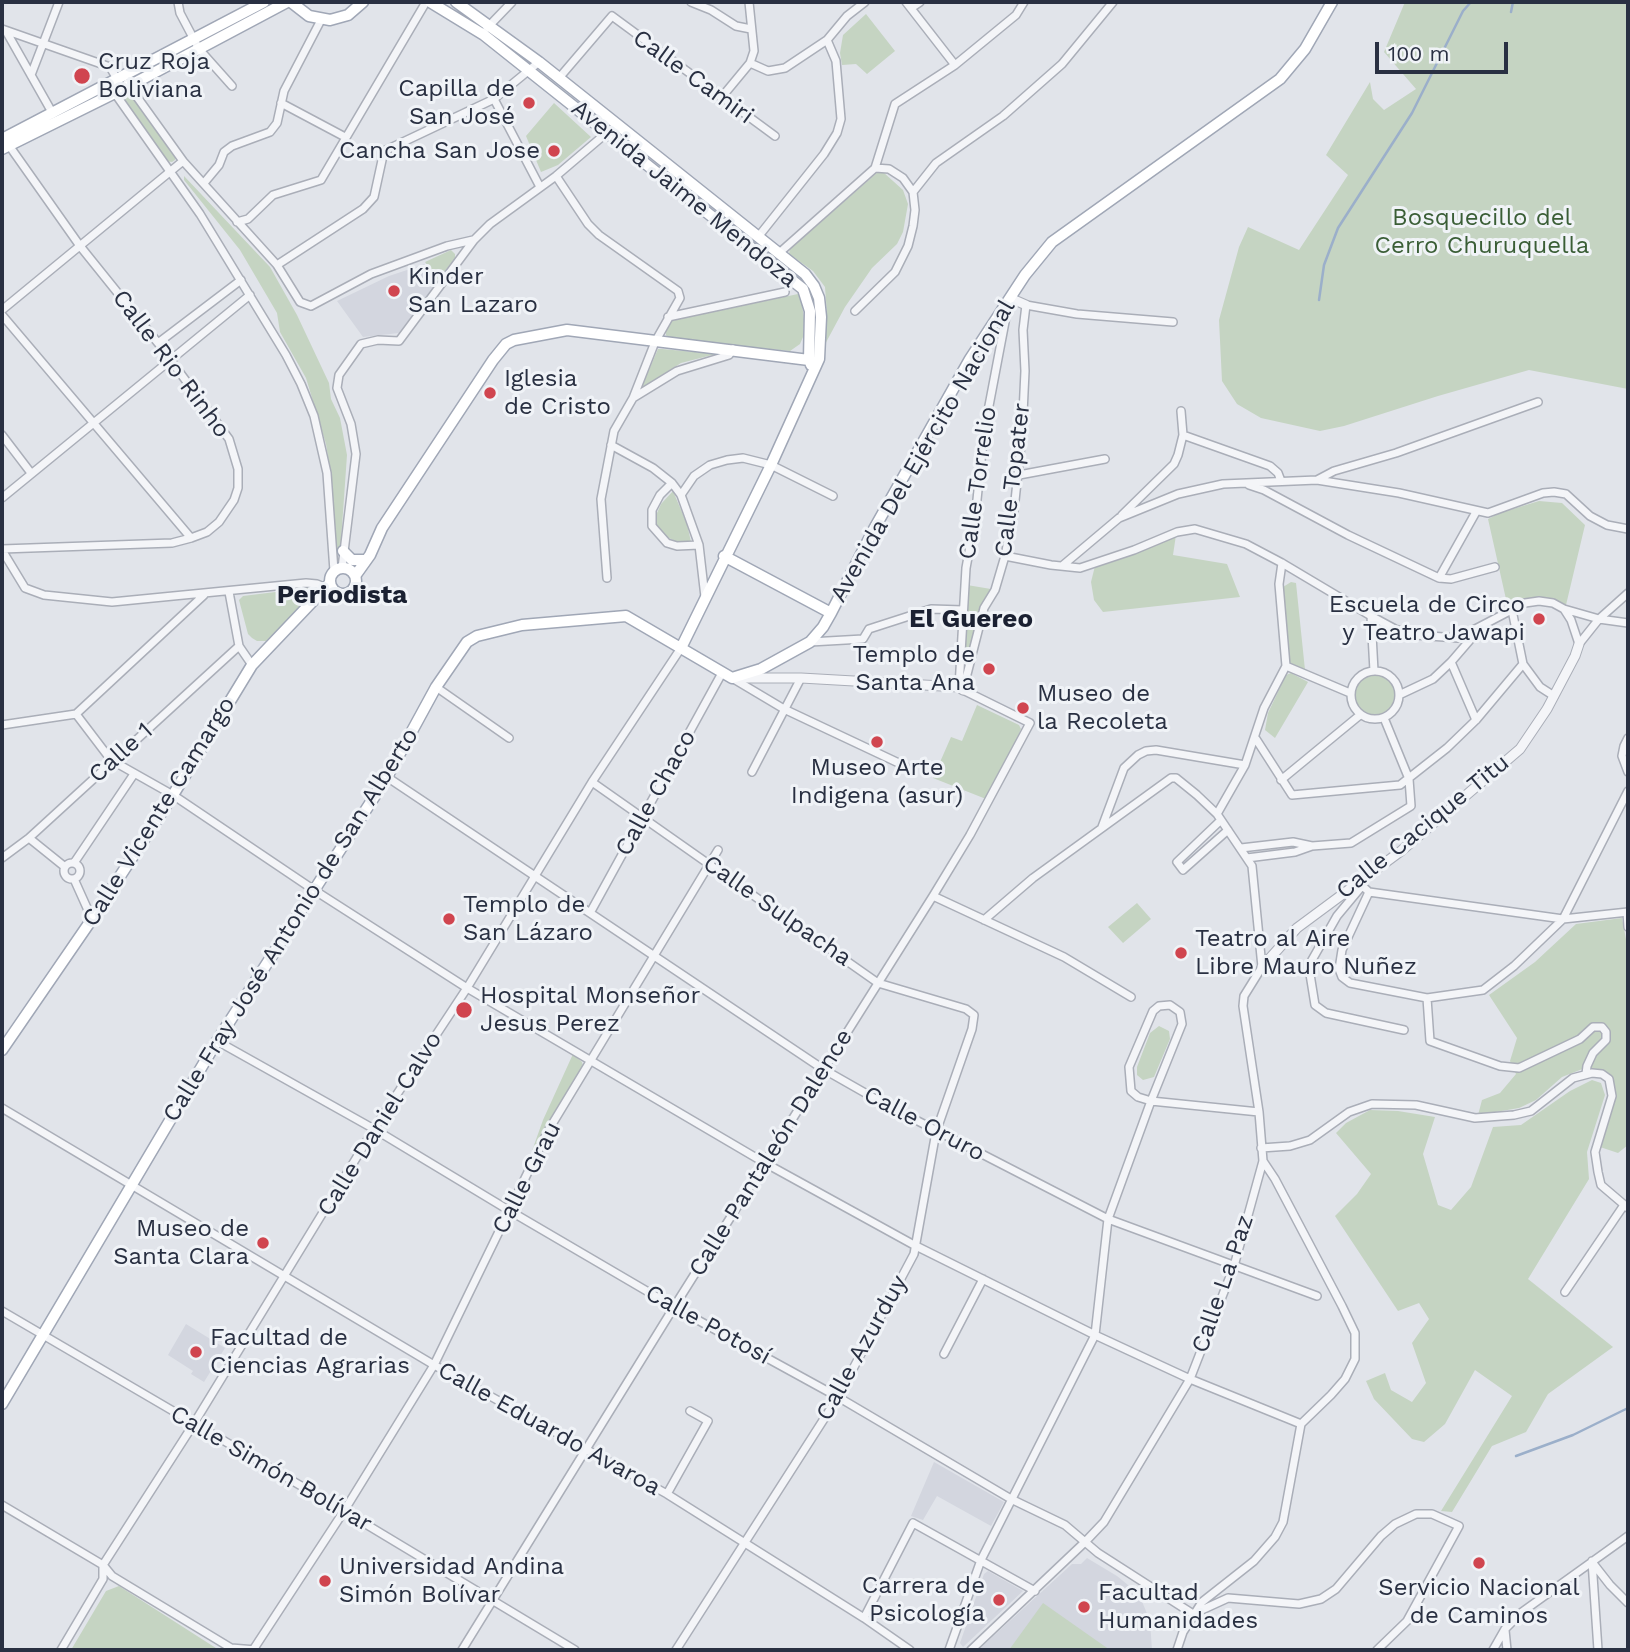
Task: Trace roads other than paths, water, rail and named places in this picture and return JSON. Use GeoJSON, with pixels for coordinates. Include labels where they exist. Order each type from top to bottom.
{"type":"FeatureCollection","features":[{"type":"Feature","properties":{"kind":"main road"},"geometry":{"type":"LineString","coordinates":[[196,44],[264,2]]}},
{"type":"Feature","properties":{"kind":"main road"},"geometry":{"type":"LineString","coordinates":[[4,143],[196,44],[289,2],[309,16],[321,20],[340,19],[363,2]]}},
{"type":"Feature","properties":{"kind":"main road","name":"Avenida Jaime Mendoza"},"geometry":{"type":"LineString","coordinates":[[428,2],[486,30],[539,62],[611,129],[803,289],[810,311],[811,365]]}},
{"type":"Feature","properties":{"kind":"main road","name":"Avenida Jaime Mendoza"},"geometry":{"type":"LineString","coordinates":[[456,2],[530,71],[758,237],[810,280],[819,298],[821,317],[819,359],[811,365]]}},
{"type":"Feature","properties":{"kind":"main road","name":"Avenida Del Ejército Nacional"},"geometry":{"type":"LineString","coordinates":[[727,676],[761,669],[810,642],[823,627],[874,528],[970,359],[1010,298],[1052,242],[1280,79],[1305,49],[1332,2]]}},
{"type":"Feature","properties":{"kind":"main road"},"geometry":{"type":"LineString","coordinates":[[355,576],[350,570],[338,569],[330,587],[342,594],[351,591],[355,576],[382,528],[506,344],[525,336],[567,330],[734,349],[811,365],[771,465],[681,648],[727,676]]}},
{"type":"Feature","properties":{"kind":"main road"},"geometry":{"type":"LineString","coordinates":[[343,551],[352,560],[366,560]]}},
{"type":"Feature","properties":{"kind":"main road"},"geometry":{"type":"LineString","coordinates":[[724,556],[831,613]]}},
{"type":"Feature","properties":{"kind":"main road","name":"Calle Vicente Camargo"},"geometry":{"type":"LineString","coordinates":[[2,1050],[173,795],[252,665],[330,587]]}},
{"type":"Feature","properties":{"kind":"main road","name":"Calle Fray José Antonio de San Alberto"},"geometry":{"type":"LineString","coordinates":[[2,1405],[218,1041],[387,777],[436,687],[467,642],[477,636],[522,625],[626,616],[681,648]]}},
{"type":"Feature","properties":{"kind":"street"},"geometry":{"type":"LineString","coordinates":[[31,75],[59,2]]}},
{"type":"Feature","properties":{"kind":"street"},"geometry":{"type":"LineString","coordinates":[[178,2],[180,13],[196,44],[216,71],[232,86]]}},
{"type":"Feature","properties":{"kind":"street"},"geometry":{"type":"LineString","coordinates":[[237,222],[248,219],[273,195],[321,180],[428,2]]}},
{"type":"Feature","properties":{"kind":"street"},"geometry":{"type":"LineString","coordinates":[[486,30],[512,2]]}},
{"type":"Feature","properties":{"kind":"street"},"geometry":{"type":"LineString","coordinates":[[691,2],[711,10],[737,26],[751,29]]}},
{"type":"Feature","properties":{"kind":"street"},"geometry":{"type":"LineString","coordinates":[[721,98],[750,63],[754,51],[749,2]]}},
{"type":"Feature","properties":{"kind":"street"},"geometry":{"type":"LineString","coordinates":[[750,63],[768,71],[785,68],[827,40],[847,16],[864,2]]}},
{"type":"Feature","properties":{"kind":"street"},"geometry":{"type":"LineString","coordinates":[[920,2],[908,5],[955,65]]}},
{"type":"Feature","properties":{"kind":"street"},"geometry":{"type":"LineString","coordinates":[[778,254],[875,169],[895,104],[955,65],[1016,15],[1024,2]]}},
{"type":"Feature","properties":{"kind":"street"},"geometry":{"type":"LineString","coordinates":[[913,192],[936,163],[1003,116],[1062,64],[1113,2]]}},
{"type":"Feature","properties":{"kind":"street","name":"Calle Camiri"},"geometry":{"type":"LineString","coordinates":[[559,78],[612,16],[775,136]]}},
{"type":"Feature","properties":{"kind":"street"},"geometry":{"type":"LineString","coordinates":[[204,183],[219,165],[223,152],[270,132],[321,20]]}},
{"type":"Feature","properties":{"kind":"street"},"geometry":{"type":"LineString","coordinates":[[4,30],[110,67],[169,172],[200,214],[286,355],[314,416],[327,474],[338,569]]}},
{"type":"Feature","properties":{"kind":"street"},"geometry":{"type":"LineString","coordinates":[[4,30],[55,116]]}},
{"type":"Feature","properties":{"kind":"street"},"geometry":{"type":"LineString","coordinates":[[758,237],[824,154],[837,133],[841,119],[836,61],[827,40]]}},
{"type":"Feature","properties":{"kind":"street"},"geometry":{"type":"LineString","coordinates":[[277,265],[363,209],[374,197],[384,150],[494,99],[539,62]]}},
{"type":"Feature","properties":{"kind":"street"},"geometry":{"type":"LineString","coordinates":[[118,83],[183,161],[277,265],[300,302],[311,306],[371,274],[447,246],[474,240]]}},
{"type":"Feature","properties":{"kind":"street"},"geometry":{"type":"LineString","coordinates":[[494,99],[540,187]]}},
{"type":"Feature","properties":{"kind":"street"},"geometry":{"type":"LineString","coordinates":[[281,103],[345,137]]}},
{"type":"Feature","properties":{"kind":"street"},"geometry":{"type":"LineString","coordinates":[[338,569],[343,551],[356,454],[351,424],[337,388],[339,375],[361,344],[378,340],[399,341],[474,240],[490,224],[556,176],[611,129]]}},
{"type":"Feature","properties":{"kind":"street","name":"Calle Rio Rinho"},"geometry":{"type":"LineString","coordinates":[[2,550],[172,543],[207,532],[227,513],[238,488],[237,469],[229,439],[4,143]]}},
{"type":"Feature","properties":{"kind":"street"},"geometry":{"type":"LineString","coordinates":[[2,310],[183,161]]}},
{"type":"Feature","properties":{"kind":"street"},"geometry":{"type":"LineString","coordinates":[[855,311],[895,272],[908,246],[915,210],[913,192],[903,178],[890,169],[875,169]]}},
{"type":"Feature","properties":{"kind":"street"},"geometry":{"type":"LineString","coordinates":[[556,176],[588,224],[599,235],[678,291],[680,298],[655,342],[633,398],[614,431],[601,499],[607,579]]}},
{"type":"Feature","properties":{"kind":"street"},"geometry":{"type":"LineString","coordinates":[[158,344],[241,279]]}},
{"type":"Feature","properties":{"kind":"street"},"geometry":{"type":"LineString","coordinates":[[668,317],[786,292]]}},
{"type":"Feature","properties":{"kind":"street"},"geometry":{"type":"LineString","coordinates":[[2,498],[250,295]]}},
{"type":"Feature","properties":{"kind":"street"},"geometry":{"type":"LineString","coordinates":[[1010,298],[1026,306],[1077,314],[1173,322]]}},
{"type":"Feature","properties":{"kind":"street","name":"Calle Torrelio"},"geometry":{"type":"LineString","coordinates":[[961,688],[966,568],[975,519],[985,432],[1010,298]]}},
{"type":"Feature","properties":{"kind":"street","name":"Calle Topater"},"geometry":{"type":"LineString","coordinates":[[961,688],[984,608],[995,590],[1005,556],[1019,475],[1026,306]]}},
{"type":"Feature","properties":{"kind":"street"},"geometry":{"type":"LineString","coordinates":[[2,315],[191,538]]}},
{"type":"Feature","properties":{"kind":"street"},"geometry":{"type":"LineString","coordinates":[[633,398],[677,371],[729,355],[734,349]]}},
{"type":"Feature","properties":{"kind":"street"},"geometry":{"type":"LineString","coordinates":[[1317,480],[1334,471],[1409,448],[1538,402]]}},
{"type":"Feature","properties":{"kind":"street"},"geometry":{"type":"LineString","coordinates":[[1062,566],[1119,518],[1174,464],[1183,435],[1181,411]]}},
{"type":"Feature","properties":{"kind":"street"},"geometry":{"type":"LineString","coordinates":[[2,435],[31,472]]}},
{"type":"Feature","properties":{"kind":"street"},"geometry":{"type":"LineString","coordinates":[[1183,435],[1270,466],[1278,473],[1281,481]]}},
{"type":"Feature","properties":{"kind":"street"},"geometry":{"type":"LineString","coordinates":[[611,445],[653,468],[672,483],[681,495],[699,545],[705,597]]}},
{"type":"Feature","properties":{"kind":"street"},"geometry":{"type":"LineString","coordinates":[[681,495],[694,476],[710,465],[743,458],[771,465],[833,496]]}},
{"type":"Feature","properties":{"kind":"street"},"geometry":{"type":"LineString","coordinates":[[1019,475],[1105,459]]}},
{"type":"Feature","properties":{"kind":"street"},"geometry":{"type":"LineString","coordinates":[[1119,518],[1199,488],[1317,480],[1399,493],[1488,513],[1543,493],[1554,492],[1566,494],[1590,516],[1608,526],[1628,529]]}},
{"type":"Feature","properties":{"kind":"street"},"geometry":{"type":"LineString","coordinates":[[672,483],[660,495],[652,510],[652,526],[667,543],[677,546],[699,545]]}},
{"type":"Feature","properties":{"kind":"street"},"geometry":{"type":"LineString","coordinates":[[1245,484],[1264,490],[1348,535],[1439,578],[1451,579],[1495,567]]}},
{"type":"Feature","properties":{"kind":"street"},"geometry":{"type":"LineString","coordinates":[[1439,578],[1476,512]]}},
{"type":"Feature","properties":{"kind":"street"},"geometry":{"type":"LineString","coordinates":[[1005,556],[1080,568],[1177,532],[1195,529],[1246,544],[1371,617],[1415,635],[1458,638],[1525,603],[1539,601],[1553,603],[1599,619],[1628,623]]}},
{"type":"Feature","properties":{"kind":"street"},"geometry":{"type":"LineString","coordinates":[[2,550],[25,588],[44,595],[112,602],[306,583],[330,587]]}},
{"type":"Feature","properties":{"kind":"street"},"geometry":{"type":"LineString","coordinates":[[1228,830],[1183,870],[1177,862],[1219,817],[1256,739],[1264,708],[1286,666],[1279,584],[1282,563]]}},
{"type":"Feature","properties":{"kind":"street"},"geometry":{"type":"LineString","coordinates":[[229,592],[239,646],[252,665]]}},
{"type":"Feature","properties":{"kind":"street"},"geometry":{"type":"LineString","coordinates":[[1579,644],[1599,619],[1628,593]]}},
{"type":"Feature","properties":{"kind":"street"},"geometry":{"type":"LineString","coordinates":[[2,725],[76,714],[204,594]]}},
{"type":"Feature","properties":{"kind":"street"},"geometry":{"type":"LineString","coordinates":[[810,642],[863,639],[869,629],[931,609],[963,610]]}},
{"type":"Feature","properties":{"kind":"street"},"geometry":{"type":"LineString","coordinates":[[1564,609],[1571,620],[1579,644]]}},
{"type":"Feature","properties":{"kind":"street"},"geometry":{"type":"LineString","coordinates":[[1512,610],[1523,664],[1540,687],[1554,696]]}},
{"type":"Feature","properties":{"kind":"street"},"geometry":{"type":"LineString","coordinates":[[1371,617],[1374,671]]}},
{"type":"Feature","properties":{"kind":"street"},"geometry":{"type":"LineString","coordinates":[[1399,695],[1433,679],[1482,627]]}},
{"type":"Feature","properties":{"kind":"street","name":"Calle Cacique Titu"},"geometry":{"type":"LineString","coordinates":[[1262,967],[1297,928],[1363,886],[1520,749],[1554,696],[1576,656],[1579,644]]}},
{"type":"Feature","properties":{"kind":"street","name":"Calle 1"},"geometry":{"type":"LineString","coordinates":[[2,858],[29,838],[111,760],[239,646]]}},
{"type":"Feature","properties":{"kind":"street","name":"Calle Daniel Calvo"},"geometry":{"type":"LineString","coordinates":[[61,1650],[103,1579],[103,1565],[285,1277],[374,1129],[467,988],[592,782],[681,648]]}},
{"type":"Feature","properties":{"kind":"street"},"geometry":{"type":"LineString","coordinates":[[1451,662],[1476,720]]}},
{"type":"Feature","properties":{"kind":"street"},"geometry":{"type":"LineString","coordinates":[[1256,739],[1292,795],[1400,785],[1447,748],[1476,720],[1523,664]]}},
{"type":"Feature","properties":{"kind":"street"},"geometry":{"type":"LineString","coordinates":[[1286,666],[1350,693]]}},
{"type":"Feature","properties":{"kind":"street"},"geometry":{"type":"LineString","coordinates":[[1374,671],[1394,680],[1399,695],[1395,709],[1384,718],[1376,720],[1360,715],[1351,701],[1350,693],[1361,675],[1374,671]]}},
{"type":"Feature","properties":{"kind":"street"},"geometry":{"type":"LineString","coordinates":[[727,676],[800,677],[961,688]]}},
{"type":"Feature","properties":{"kind":"street"},"geometry":{"type":"LineString","coordinates":[[727,676],[785,709],[905,766]]}},
{"type":"Feature","properties":{"kind":"street","name":"Calle Chaco"},"geometry":{"type":"LineString","coordinates":[[590,913],[643,817],[727,676]]}},
{"type":"Feature","properties":{"kind":"street"},"geometry":{"type":"LineString","coordinates":[[752,772],[800,677]]}},
{"type":"Feature","properties":{"kind":"street"},"geometry":{"type":"LineString","coordinates":[[436,687],[509,738]]}},
{"type":"Feature","properties":{"kind":"street","name":"Calle Pantaleón Dalence"},"geometry":{"type":"LineString","coordinates":[[462,1650],[933,896],[970,835],[1030,723],[961,688]]}},
{"type":"Feature","properties":{"kind":"street"},"geometry":{"type":"LineString","coordinates":[[76,714],[111,760],[173,795],[467,988],[765,1163],[914,1245],[1095,1335],[1190,1379],[1300,1424]]}},
{"type":"Feature","properties":{"kind":"street"},"geometry":{"type":"LineString","coordinates":[[1281,780],[1360,715]]}},
{"type":"Feature","properties":{"kind":"street"},"geometry":{"type":"LineString","coordinates":[[1247,858],[1294,852],[1312,846],[1351,843],[1410,806],[1412,798],[1409,779],[1384,718]]}},
{"type":"Feature","properties":{"kind":"street"},"geometry":{"type":"LineString","coordinates":[[1628,738],[1622,756],[1628,772]]}},
{"type":"Feature","properties":{"kind":"street"},"geometry":{"type":"LineString","coordinates":[[1102,828],[1124,768],[1132,759],[1146,751],[1156,750],[1245,765]]}},
{"type":"Feature","properties":{"kind":"street"},"geometry":{"type":"LineString","coordinates":[[65,867],[74,863],[134,774]]}},
{"type":"Feature","properties":{"kind":"street","name":"Calle Oruro"},"geometry":{"type":"LineString","coordinates":[[387,777],[823,1069],[936,1132],[1108,1219],[1317,1296]]}},
{"type":"Feature","properties":{"kind":"street"},"geometry":{"type":"LineString","coordinates":[[984,920],[1033,878],[1171,778],[1176,778],[1219,817],[1252,866],[1262,967]]}},
{"type":"Feature","properties":{"kind":"street","name":"Calle Sulpacha"},"geometry":{"type":"LineString","coordinates":[[592,782],[878,983],[966,1009],[974,1015]]}},
{"type":"Feature","properties":{"kind":"street"},"geometry":{"type":"LineString","coordinates":[[1363,886],[1342,950],[1339,969],[1342,977],[1350,983],[1427,998],[1483,990],[1514,966],[1563,919],[1628,791]]}},
{"type":"Feature","properties":{"kind":"street"},"geometry":{"type":"LineString","coordinates":[[29,838],[65,867],[66,877],[74,879]]}},
{"type":"Feature","properties":{"kind":"street"},"geometry":{"type":"LineString","coordinates":[[1241,848],[1293,842],[1312,846]]}},
{"type":"Feature","properties":{"kind":"street","name":"Calle Grau"},"geometry":{"type":"LineString","coordinates":[[255,1650],[434,1365],[548,1131],[718,850]]}},
{"type":"Feature","properties":{"kind":"street"},"geometry":{"type":"LineString","coordinates":[[74,863],[80,871],[74,879]]}},
{"type":"Feature","properties":{"kind":"street"},"geometry":{"type":"LineString","coordinates":[[74,879],[92,919]]}},
{"type":"Feature","properties":{"kind":"street"},"geometry":{"type":"LineString","coordinates":[[1363,886],[1563,919],[1628,912],[1628,927]]}},
{"type":"Feature","properties":{"kind":"street"},"geometry":{"type":"LineString","coordinates":[[1363,886],[1337,916],[1312,960],[1309,968],[1315,1004],[1326,1013],[1404,1030]]}},
{"type":"Feature","properties":{"kind":"street"},"geometry":{"type":"LineString","coordinates":[[933,896],[1064,957],[1131,997]]}},
{"type":"Feature","properties":{"kind":"street","name":"Calle La Paz"},"geometry":{"type":"LineString","coordinates":[[971,1650],[1104,1522],[1190,1379],[1234,1266],[1263,1161],[1259,1112],[1243,1006],[1244,996],[1262,967]]}},
{"type":"Feature","properties":{"kind":"street"},"geometry":{"type":"LineString","coordinates":[[1427,998],[1430,1041],[1500,1066],[1518,1068],[1572,1043],[1593,1027],[1602,1027],[1606,1032],[1606,1040],[1593,1053],[1586,1074]]}},
{"type":"Feature","properties":{"kind":"street"},"geometry":{"type":"LineString","coordinates":[[949,1650],[981,1560],[1095,1335],[1108,1219],[1151,1101],[1182,1024],[1180,1012],[1170,1005],[1159,1006],[1153,1010],[1129,1067],[1132,1091],[1138,1097],[1151,1101],[1259,1112]]}},
{"type":"Feature","properties":{"kind":"street","name":"Calle Azurduy"},"geometry":{"type":"LineString","coordinates":[[676,1650],[838,1396],[914,1254],[936,1132],[972,1029],[974,1015]]}},
{"type":"Feature","properties":{"kind":"street","name":"Calle Potosí"},"geometry":{"type":"LineString","coordinates":[[218,1041],[374,1129],[674,1307],[838,1396],[1011,1499],[1065,1525],[1098,1553],[1193,1614]]}},
{"type":"Feature","properties":{"kind":"street"},"geometry":{"type":"LineString","coordinates":[[1261,1148],[1290,1146],[1310,1140],[1349,1112],[1381,1103],[1416,1105],[1475,1118],[1514,1115],[1531,1111],[1573,1078],[1586,1074],[1602,1074],[1609,1079],[1612,1086],[1610,1106],[1595,1152],[1601,1185],[1626,1206],[1565,1292]]}},
{"type":"Feature","properties":{"kind":"street","name":"Calle Eduardo Avaroa"},"geometry":{"type":"LineString","coordinates":[[2,1108],[434,1365],[667,1494],[746,1542],[910,1650]]}},
{"type":"Feature","properties":{"kind":"street"},"geometry":{"type":"LineString","coordinates":[[1177,1650],[1183,1632],[1202,1602],[1254,1560],[1275,1537],[1283,1522],[1300,1424],[1345,1379],[1355,1359],[1355,1333],[1263,1161]]}},
{"type":"Feature","properties":{"kind":"street"},"geometry":{"type":"LineString","coordinates":[[944,1354],[983,1279]]}},
{"type":"Feature","properties":{"kind":"street","name":"Calle Simón Bolívar"},"geometry":{"type":"LineString","coordinates":[[2,1311],[495,1600],[575,1650]]}},
{"type":"Feature","properties":{"kind":"street"},"geometry":{"type":"LineString","coordinates":[[667,1494],[708,1421],[690,1410]]}},
{"type":"Feature","properties":{"kind":"street"},"geometry":{"type":"LineString","coordinates":[[2,1505],[103,1565],[112,1576],[231,1648],[255,1650]]}},
{"type":"Feature","properties":{"kind":"street"},"geometry":{"type":"LineString","coordinates":[[1193,1614],[1228,1598],[1299,1604],[1321,1599],[1336,1589],[1381,1536],[1395,1524],[1416,1514],[1432,1514],[1459,1526],[1408,1621],[1377,1650]]}},
{"type":"Feature","properties":{"kind":"street"},"geometry":{"type":"LineString","coordinates":[[864,1618],[914,1523],[1035,1591]]}},
{"type":"Feature","properties":{"kind":"street"},"geometry":{"type":"LineString","coordinates":[[1493,1650],[1505,1629],[1522,1612],[1628,1536]]}},
{"type":"Feature","properties":{"kind":"street"},"geometry":{"type":"LineString","coordinates":[[1592,1561],[1628,1603]]}},
{"type":"Feature","properties":{"kind":"street"},"geometry":{"type":"LineString","coordinates":[[1592,1561],[1598,1650]]}},
{"type":"Feature","properties":{"kind":"street"},"geometry":{"type":"LineString","coordinates":[[1505,1629],[1507,1650]]}},
{"type":"Feature","properties":{"kind":"waterway"},"geometry":{"type":"LineString","coordinates":[[1319,300],[1324,265],[1338,228],[1412,113],[1463,11],[1471,2]]}},
{"type":"Feature","properties":{"kind":"waterway"},"geometry":{"type":"LineString","coordinates":[[1511,12],[1513,2]]}},
{"type":"Feature","properties":{"kind":"waterway"},"geometry":{"type":"LineString","coordinates":[[1516,1456],[1573,1435],[1628,1408]]}},
{"type":"Feature","properties":{"kind":"place","name":"Cruz Roja Boliviana"},"geometry":{"type":"Point","coordinates":[82,76]}},
{"type":"Feature","properties":{"kind":"place","name":"Capilla de San José"},"geometry":{"type":"Point","coordinates":[529,103]}},
{"type":"Feature","properties":{"kind":"place","name":"Cancha San Jose"},"geometry":{"type":"Point","coordinates":[554,151]}},
{"type":"Feature","properties":{"kind":"place","name":"Kinder San Lazaro"},"geometry":{"type":"Point","coordinates":[394,291]}},
{"type":"Feature","properties":{"kind":"place","name":"Iglesia de Cristo"},"geometry":{"type":"Point","coordinates":[490,393]}},
{"type":"Feature","properties":{"kind":"place","name":"Escuela de Circo y Teatro Jawapi"},"geometry":{"type":"Point","coordinates":[1539,619]}},
{"type":"Feature","properties":{"kind":"place","name":"Templo de Santa Ana"},"geometry":{"type":"Point","coordinates":[989,669]}},
{"type":"Feature","properties":{"kind":"place","name":"Museo de la Recoleta"},"geometry":{"type":"Point","coordinates":[1023,708]}},
{"type":"Feature","properties":{"kind":"place","name":"Museo Arte Indigena (asur)"},"geometry":{"type":"Point","coordinates":[877,742]}},
{"type":"Feature","properties":{"kind":"place","name":"Templo de San Lázaro"},"geometry":{"type":"Point","coordinates":[449,919]}},
{"type":"Feature","properties":{"kind":"place","name":"Teatro al Aire Libre Mauro Nuñez"},"geometry":{"type":"Point","coordinates":[1181,953]}},
{"type":"Feature","properties":{"kind":"place","name":"Hospital Monseñor Jesus Perez"},"geometry":{"type":"Point","coordinates":[464,1010]}},
{"type":"Feature","properties":{"kind":"place","name":"Museo de Santa Clara"},"geometry":{"type":"Point","coordinates":[263,1243]}},
{"type":"Feature","properties":{"kind":"place","name":"Facultad de Ciencias Agrarias"},"geometry":{"type":"Point","coordinates":[196,1352]}},
{"type":"Feature","properties":{"kind":"place","name":"Servicio Nacional de Caminos"},"geometry":{"type":"Point","coordinates":[1479,1563]}},
{"type":"Feature","properties":{"kind":"place","name":"Universidad Andina Simón Bolívar"},"geometry":{"type":"Point","coordinates":[325,1581]}},
{"type":"Feature","properties":{"kind":"place","name":"Carrera de Psicología"},"geometry":{"type":"Point","coordinates":[999,1600]}},
{"type":"Feature","properties":{"kind":"place","name":"Facultad Humanidades"},"geometry":{"type":"Point","coordinates":[1084,1607]}},
{"type":"Feature","properties":{"kind":"district","name":"Periodista"},"geometry":{"type":"Point","coordinates":[342,595]}},
{"type":"Feature","properties":{"kind":"district","name":"El Guereo"},"geometry":{"type":"Point","coordinates":[971,619]}},
{"type":"Feature","properties":{"kind":"park label","name":"Bosquecillo del Cerro Churuquella"},"geometry":{"type":"Point","coordinates":[1482,232]}}]}
